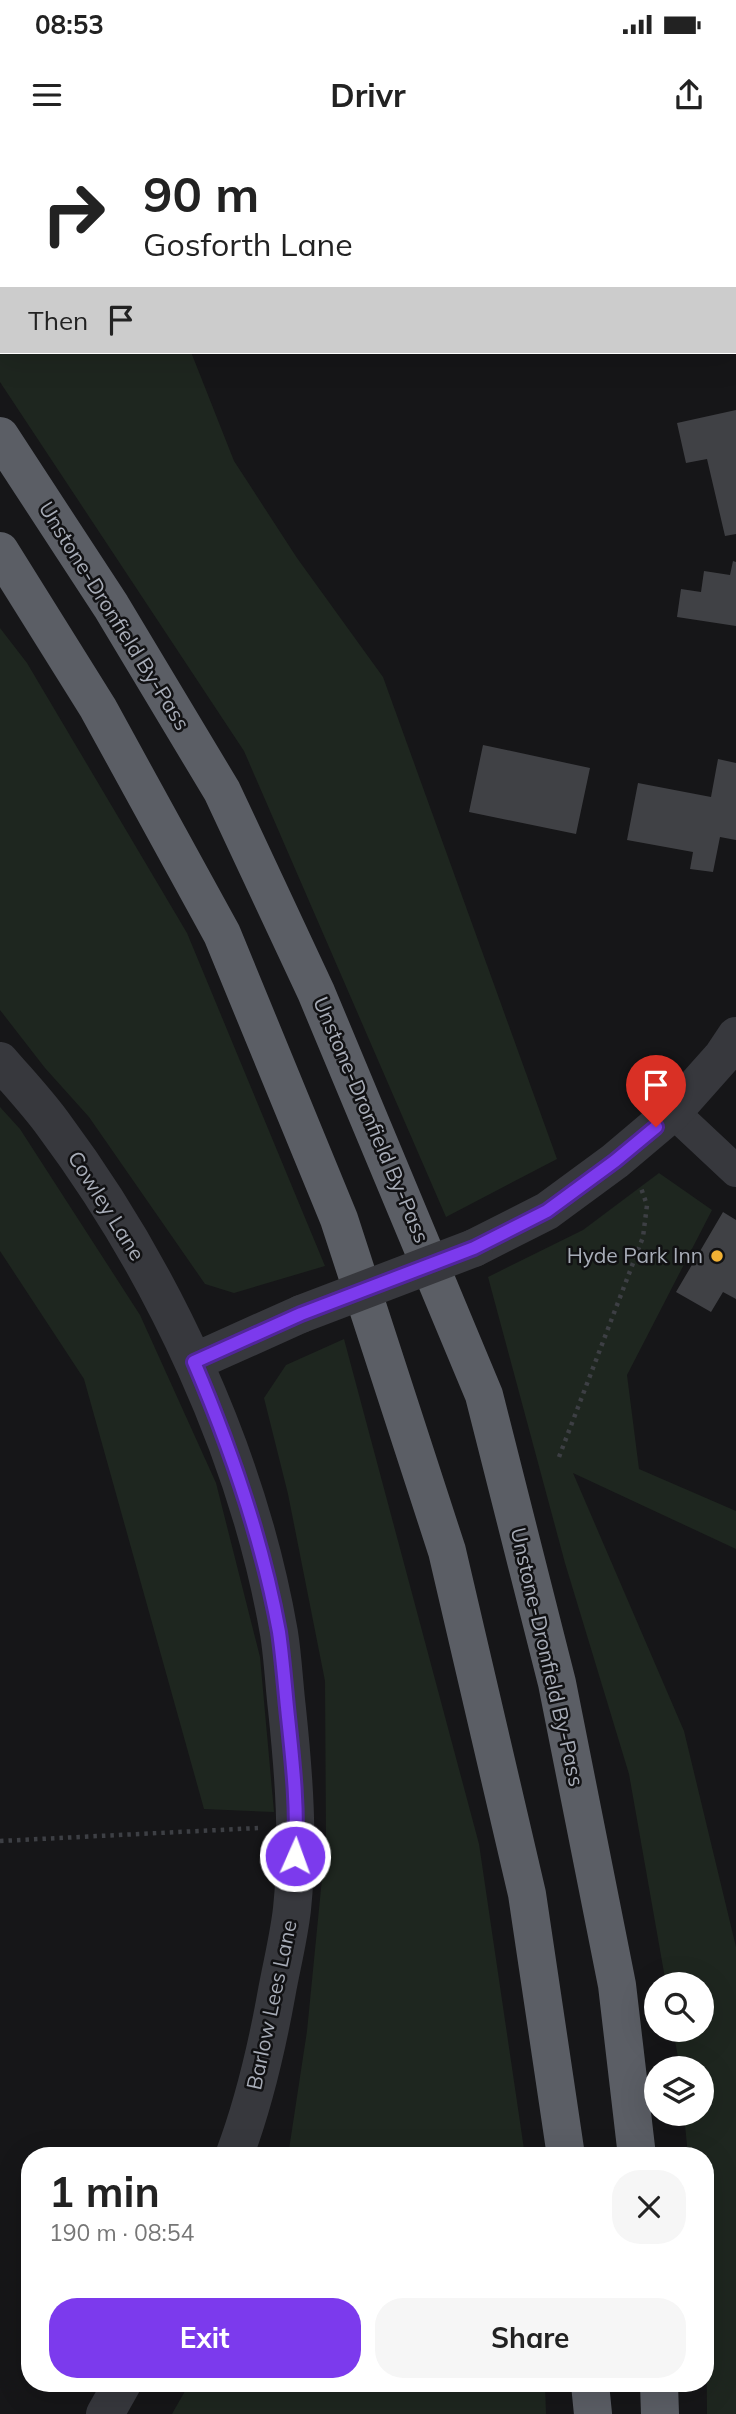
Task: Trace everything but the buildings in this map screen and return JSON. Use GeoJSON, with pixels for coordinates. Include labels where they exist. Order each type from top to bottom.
{"type":"FeatureCollection","features":[{"type":"Feature","properties":{"kind":"highway","name":"Unstone-Dronfield By-Pass"},"geometry":{"type":"LineString","coordinates":[[0,436],[111,606],[222,791],[317,992],[484,1395],[565,1724],[617,1984],[636,2147]]}},
{"type":"Feature","properties":{"kind":"highway"},"geometry":{"type":"LineString","coordinates":[[0,551],[98,708],[222,934],[339,1219],[447,1551],[527,1894],[565,2147]]}},
{"type":"Feature","properties":{"kind":"highway"},"geometry":{"type":"LineString","coordinates":[[591,2392],[593,2414]]}},
{"type":"Feature","properties":{"kind":"highway"},"geometry":{"type":"LineString","coordinates":[[659,2392],[660,2414]]}},
{"type":"Feature","properties":{"kind":"street"},"geometry":{"type":"LineString","coordinates":[[194,1362],[301,1314],[474,1248],[547,1211],[623,1154],[673,1112],[722,1057],[736,1036]]}},
{"type":"Feature","properties":{"kind":"street","name":"Cowley Lane"},"geometry":{"type":"LineString","coordinates":[[0,1061],[53,1124],[125,1231],[194,1362]]}},
{"type":"Feature","properties":{"kind":"street"},"geometry":{"type":"LineString","coordinates":[[673,1112],[736,1171]]}},
{"type":"Feature","properties":{"kind":"street","name":"Barlow Lees Lane"},"geometry":{"type":"LineString","coordinates":[[194,1362],[223,1428],[256,1532],[279,1633],[295,1777],[297,1829],[292,1910],[272,2022],[247,2122],[237,2147]]}},
{"type":"Feature","properties":{"kind":"street"},"geometry":{"type":"LineString","coordinates":[[105,2414],[117,2392]]}},
{"type":"Feature","properties":{"kind":"path"},"geometry":{"type":"LineString","coordinates":[[559,1457],[643,1237],[647,1205],[638,1177],[623,1154]]}},
{"type":"Feature","properties":{"kind":"path"},"geometry":{"type":"LineString","coordinates":[[0,1841],[234,1828],[297,1829]]}},
{"type":"Feature","properties":{"kind":"shaded area"},"geometry":{"type":"Polygon","coordinates":[[[0,354],[192,354],[234,461],[297,558],[383,677],[557,1159],[446,1217],[244,751],[0,382],[0,354]]]}},
{"type":"Feature","properties":{"kind":"shaded area"},"geometry":{"type":"Polygon","coordinates":[[[0,628],[27,663],[187,933],[325,1266],[234,1293],[205,1284],[89,1117],[45,1068],[0,1010],[0,628]]]}},
{"type":"Feature","properties":{"kind":"shaded area"},"geometry":{"type":"Polygon","coordinates":[[[0,1107],[20,1129],[140,1315],[216,1483],[260,1657],[274,1812],[204,1809],[84,1379],[0,1251],[0,1107]]]}},
{"type":"Feature","properties":{"kind":"shaded area"},"geometry":{"type":"Polygon","coordinates":[[[659,1173],[712,1210],[627,1375],[639,1469],[736,1511],[736,1549],[573,1473],[684,1731],[736,1947],[736,2414],[707,2414],[707,2392],[714,2392],[714,2147],[687,2147],[685,2126],[714,2126],[714,2056],[678,2056],[675,2042],[714,2042],[714,1972],[664,1972],[629,1774],[565,1563],[488,1277],[583,1230],[659,1173]]]}},
{"type":"Feature","properties":{"kind":"shaded area"},"geometry":{"type":"Polygon","coordinates":[[[344,1339],[479,1844],[524,2147],[289,2147],[307,2031],[326,1838],[325,1681],[288,1494],[264,1398],[286,1365],[344,1339]]]}},
{"type":"Feature","properties":{"kind":"shaded area"},"geometry":{"type":"Polygon","coordinates":[[[184,2392],[545,2392],[546,2414],[172,2414],[184,2392]]]}},
{"type":"Feature","properties":{"kind":"place","name":"Hyde Park Inn"},"geometry":{"type":"Point","coordinates":[717,1256]}},
{"type":"Feature","properties":{"kind":"route"},"geometry":{"type":"LineString","coordinates":[[295,1856],[295,1777],[279,1633],[256,1532],[223,1428],[194,1362],[301,1314],[474,1248],[547,1211],[656,1127]]}}]}
